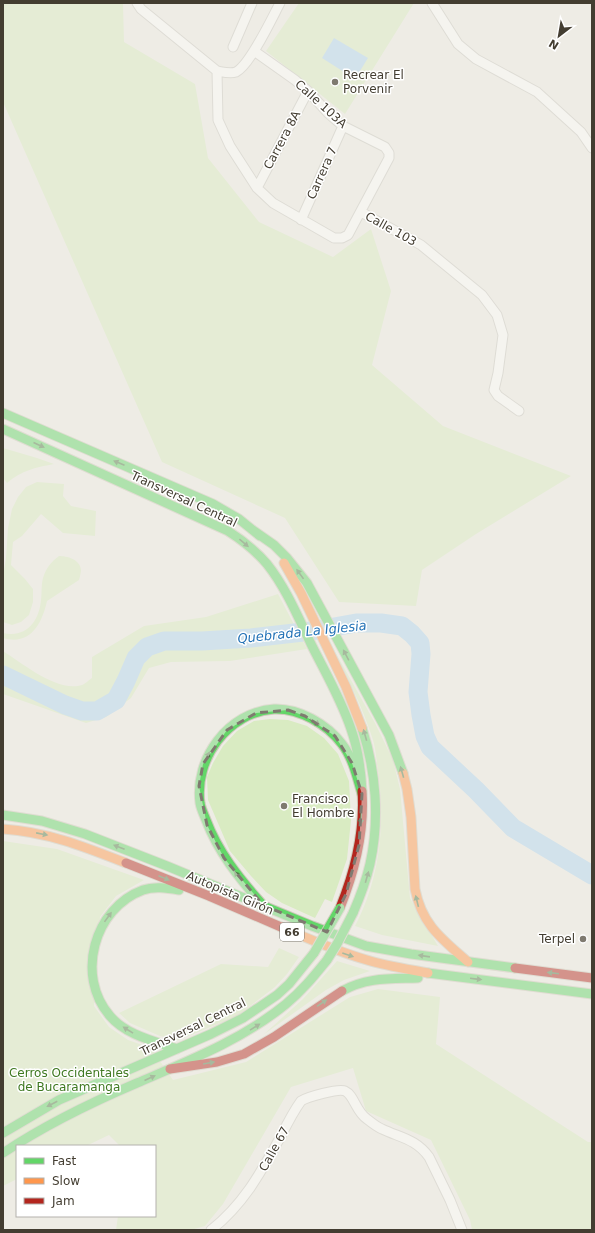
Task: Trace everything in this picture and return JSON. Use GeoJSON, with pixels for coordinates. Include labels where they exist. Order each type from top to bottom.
{"type":"FeatureCollection","features":[{"type":"Feature","properties":{"kind":"main road","name":"Transversal Central"},"geometry":{"type":"LineString","coordinates":[[3,413],[213,504],[239,519],[254,531],[278,555],[289,572],[350,696],[368,746],[374,781],[376,809],[374,840],[367,877],[353,913],[327,960],[303,989],[276,1013],[226,1044],[170,1069]]}},
{"type":"Feature","properties":{"kind":"main road","name":"Transversal Central"},"geometry":{"type":"LineString","coordinates":[[3,429],[228,531],[253,550],[276,577],[296,613],[346,715],[351,728],[357,754],[362,794],[361,827],[358,851],[351,881],[330,928],[314,953],[289,984],[268,1002],[227,1026],[59,1100],[3,1133]]}},
{"type":"Feature","properties":{"kind":"main road"},"geometry":{"type":"LineString","coordinates":[[254,531],[274,545],[298,570],[307,583],[389,735],[398,756],[403,775],[410,815],[415,894],[420,912],[442,940],[468,962]]}},
{"type":"Feature","properties":{"kind":"main road"},"geometry":{"type":"LineString","coordinates":[[263,905],[224,858],[214,840],[200,803],[200,774],[203,764],[217,739],[240,720],[256,713],[273,709],[288,710],[305,716],[323,726],[342,744],[352,763],[362,794]]}},
{"type":"Feature","properties":{"kind":"main road","name":"Autopista Girón"},"geometry":{"type":"LineString","coordinates":[[3,815],[42,821],[85,834],[312,926],[366,946],[391,952],[592,978]]}},
{"type":"Feature","properties":{"kind":"main road","name":"Autopista Girón"},"geometry":{"type":"LineString","coordinates":[[3,829],[38,833],[74,843],[209,896],[354,957],[395,967],[448,976],[592,994]]}},
{"type":"Feature","properties":{"kind":"main road"},"geometry":{"type":"LineString","coordinates":[[177,1049],[146,1039],[134,1033],[122,1026],[104,1010],[94,985],[92,970],[96,940],[102,925],[122,901],[143,890],[161,888],[209,896]]}},
{"type":"Feature","properties":{"kind":"main road"},"geometry":{"type":"LineString","coordinates":[[3,1153],[32,1134],[71,1113],[170,1069],[208,1064],[244,1054],[339,992],[360,983],[371,980],[448,976]]}},
{"type":"Feature","properties":{"kind":"street"},"geometry":{"type":"LineString","coordinates":[[137,4],[141,9],[217,71],[230,73],[237,71],[245,64],[254,51],[280,3]]}},
{"type":"Feature","properties":{"kind":"street"},"geometry":{"type":"LineString","coordinates":[[432,3],[458,44],[476,59],[537,92],[581,132],[592,148]]}},
{"type":"Feature","properties":{"kind":"street"},"geometry":{"type":"LineString","coordinates":[[233,47],[250,4]]}},
{"type":"Feature","properties":{"kind":"street","name":"Calle 103A"},"geometry":{"type":"LineString","coordinates":[[254,51],[295,80],[308,91],[328,114],[343,126],[385,147],[389,153],[389,158],[361,212]]}},
{"type":"Feature","properties":{"kind":"street","name":"Calle 103"},"geometry":{"type":"LineString","coordinates":[[217,71],[218,120],[230,146],[256,188],[273,203],[334,238],[342,238],[348,235],[361,212],[421,245],[482,295],[497,315],[503,335],[498,373],[494,390],[498,396],[519,411]]}},
{"type":"Feature","properties":{"kind":"street","name":"Carrera 8A"},"geometry":{"type":"LineString","coordinates":[[256,188],[308,91]]}},
{"type":"Feature","properties":{"kind":"street","name":"Carrera 7"},"geometry":{"type":"LineString","coordinates":[[301,220],[343,126]]}},
{"type":"Feature","properties":{"kind":"street","name":"Calle 67"},"geometry":{"type":"LineString","coordinates":[[211,1230],[226,1217],[245,1196],[258,1178],[301,1101],[308,1097],[341,1090],[350,1095],[358,1110],[365,1118],[381,1129],[410,1140],[424,1151],[450,1200],[462,1230]]}},
{"type":"Feature","properties":{"kind":"highlighted area"},"geometry":{"type":"Polygon","coordinates":[[[288,710],[305,716],[335,736],[352,763],[362,794],[359,845],[346,894],[327,932],[263,905],[224,858],[207,825],[199,786],[203,764],[227,730],[256,713],[288,710]]]}},
{"type":"Feature","properties":{"kind":"green space"},"geometry":{"type":"Polygon","coordinates":[[[3,3],[123,3],[124,42],[195,84],[208,158],[259,222],[333,257],[371,229],[391,291],[372,365],[443,426],[571,476],[476,534],[422,570],[416,606],[339,602],[285,518],[162,462],[3,102],[3,3]]]}},
{"type":"Feature","properties":{"kind":"green space","name":"Recrear El Porvenir"},"geometry":{"type":"Polygon","coordinates":[[[299,3],[414,3],[345,114],[266,51],[299,3]]]}},
{"type":"Feature","properties":{"kind":"green space"},"geometry":{"type":"Polygon","coordinates":[[[3,448],[54,464],[29,470],[18,475],[7,483],[3,478],[3,448]]]}},
{"type":"Feature","properties":{"kind":"green space"},"geometry":{"type":"Polygon","coordinates":[[[37,482],[64,484],[63,496],[71,506],[96,511],[95,536],[63,533],[41,514],[22,536],[13,542],[11,565],[33,589],[33,602],[29,615],[21,622],[12,625],[3,622],[3,576],[8,528],[12,509],[18,497],[26,487],[37,482]]]}},
{"type":"Feature","properties":{"kind":"green space"},"geometry":{"type":"Polygon","coordinates":[[[59,556],[73,559],[78,563],[81,570],[79,580],[47,601],[42,618],[38,625],[27,636],[21,639],[12,640],[3,638],[3,633],[19,633],[30,626],[34,621],[40,608],[44,574],[49,566],[59,556]]]}},
{"type":"Feature","properties":{"kind":"green space"},"geometry":{"type":"Polygon","coordinates":[[[278,594],[307,649],[230,661],[171,662],[149,668],[131,698],[106,717],[86,723],[3,694],[3,651],[51,681],[62,685],[82,685],[92,678],[92,657],[144,626],[206,617],[278,594]]]}},
{"type":"Feature","properties":{"kind":"green space"},"geometry":{"type":"Polygon","coordinates":[[[333,648],[375,723],[393,760],[400,789],[410,898],[438,946],[382,935],[355,926],[371,888],[376,868],[381,827],[380,785],[374,743],[368,725],[333,648]]]}},
{"type":"Feature","properties":{"kind":"green space"},"geometry":{"type":"Polygon","coordinates":[[[270,719],[288,720],[307,726],[324,738],[338,754],[349,781],[351,820],[347,859],[332,902],[325,899],[315,918],[282,903],[266,892],[251,876],[230,851],[208,800],[207,777],[223,746],[237,731],[254,721],[270,719]]]}},
{"type":"Feature","properties":{"kind":"green space","name":"Cerros Occidentales de Bucaramanga"},"geometry":{"type":"Polygon","coordinates":[[[3,841],[57,849],[144,880],[116,896],[100,917],[94,1006],[109,1027],[128,1040],[151,1048],[173,1080],[246,1062],[350,997],[378,989],[440,997],[436,1044],[588,1142],[592,1142],[592,1230],[472,1230],[470,1220],[431,1140],[366,1111],[353,1068],[291,1087],[223,1204],[205,1226],[191,1230],[116,1230],[118,1217],[156,1217],[156,1145],[119,1145],[109,1135],[88,1145],[16,1145],[16,1180],[3,1186],[3,841]]]}},
{"type":"Feature","properties":{"kind":"green space"},"geometry":{"type":"Polygon","coordinates":[[[279,948],[299,957],[287,974],[275,987],[237,1016],[179,1040],[160,1036],[130,1023],[119,1013],[221,964],[268,967],[279,948]]]}},
{"type":"Feature","properties":{"kind":"green space"},"geometry":{"type":"Polygon","coordinates":[[[337,961],[370,971],[344,980],[326,990],[263,1035],[303,999],[337,961]]]}},
{"type":"Feature","properties":{"kind":"water"},"geometry":{"type":"Polygon","coordinates":[[[334,38],[368,58],[355,79],[322,58],[334,38]]]}},
{"type":"Feature","properties":{"kind":"waterway","name":"Quebrada La Iglesia"},"geometry":{"type":"LineString","coordinates":[[3,675],[65,705],[82,711],[97,711],[116,700],[136,658],[147,647],[164,641],[202,641],[251,638],[312,631],[356,623],[381,623],[402,626],[420,643],[421,654],[418,692],[425,736],[430,747],[476,790],[513,828],[592,875]]}},
{"type":"Feature","properties":{"kind":"traffic: fast"},"geometry":{"type":"LineString","coordinates":[[3,413],[213,504],[239,519],[260,536]]}},
{"type":"Feature","properties":{"kind":"traffic: fast"},"geometry":{"type":"LineString","coordinates":[[3,429],[228,531],[244,542],[267,564],[286,593],[342,707],[356,744],[362,791]]}},
{"type":"Feature","properties":{"kind":"traffic: fast"},"geometry":{"type":"LineString","coordinates":[[254,531],[274,545],[287,558],[307,583],[389,735],[403,773]]}},
{"type":"Feature","properties":{"kind":"traffic: fast"},"geometry":{"type":"LineString","coordinates":[[261,903],[223,854],[211,832],[200,805],[200,786],[203,770],[209,755],[229,728],[242,719],[257,712],[283,709],[303,714],[329,730],[346,749],[352,761],[362,794]]}},
{"type":"Feature","properties":{"kind":"traffic: fast"},"geometry":{"type":"LineString","coordinates":[[353,913],[363,889],[370,864],[376,813],[371,761],[362,728]]}},
{"type":"Feature","properties":{"kind":"traffic: fast"},"geometry":{"type":"LineString","coordinates":[[3,815],[42,821],[85,834],[312,926],[366,946],[411,954],[515,968]]}},
{"type":"Feature","properties":{"kind":"traffic: fast"},"geometry":{"type":"LineString","coordinates":[[177,1049],[132,1033],[117,1023],[110,1016],[99,1000],[94,982],[92,963],[95,945],[102,927],[112,912],[126,899],[143,890],[152,888],[179,890]]}},
{"type":"Feature","properties":{"kind":"traffic: fast"},"geometry":{"type":"LineString","coordinates":[[314,953],[340,908]]}},
{"type":"Feature","properties":{"kind":"traffic: fast"},"geometry":{"type":"LineString","coordinates":[[327,960],[353,913]]}},
{"type":"Feature","properties":{"kind":"traffic: fast"},"geometry":{"type":"LineString","coordinates":[[3,1133],[59,1100],[211,1034],[243,1018],[277,995],[289,984],[314,953]]}},
{"type":"Feature","properties":{"kind":"traffic: fast"},"geometry":{"type":"LineString","coordinates":[[3,1153],[68,1115],[195,1058],[233,1039],[269,1017],[292,999],[308,983],[327,960]]}},
{"type":"Feature","properties":{"kind":"traffic: fast"},"geometry":{"type":"LineString","coordinates":[[428,973],[592,994]]}},
{"type":"Feature","properties":{"kind":"traffic: fast"},"geometry":{"type":"LineString","coordinates":[[342,991],[351,986],[370,981],[418,978]]}},
{"type":"Feature","properties":{"kind":"traffic: slow"},"geometry":{"type":"LineString","coordinates":[[284,563],[301,593],[346,687],[362,728]]}},
{"type":"Feature","properties":{"kind":"traffic: slow"},"geometry":{"type":"LineString","coordinates":[[403,773],[411,817],[415,889],[418,902],[428,922],[434,930],[468,962]]}},
{"type":"Feature","properties":{"kind":"traffic: slow"},"geometry":{"type":"LineString","coordinates":[[3,829],[35,833],[66,841],[126,863]]}},
{"type":"Feature","properties":{"kind":"traffic: slow"},"geometry":{"type":"LineString","coordinates":[[281,927],[356,957],[428,973]]}},
{"type":"Feature","properties":{"kind":"traffic: jam"},"geometry":{"type":"LineString","coordinates":[[340,908],[358,851],[362,821],[362,791]]}},
{"type":"Feature","properties":{"kind":"traffic: jam"},"geometry":{"type":"LineString","coordinates":[[126,863],[281,927]]}},
{"type":"Feature","properties":{"kind":"traffic: jam"},"geometry":{"type":"LineString","coordinates":[[515,968],[592,978]]}},
{"type":"Feature","properties":{"kind":"traffic: jam"},"geometry":{"type":"LineString","coordinates":[[170,1069],[217,1062],[244,1054],[274,1037],[342,991]]}},
{"type":"Feature","properties":{"kind":"place","name":"Recrear El Porvenir"},"geometry":{"type":"Point","coordinates":[335,82]}},
{"type":"Feature","properties":{"kind":"place","name":"Francisco El Hombre"},"geometry":{"type":"Point","coordinates":[284,806]}},
{"type":"Feature","properties":{"kind":"place","name":"Terpel"},"geometry":{"type":"Point","coordinates":[583,939]}}]}
